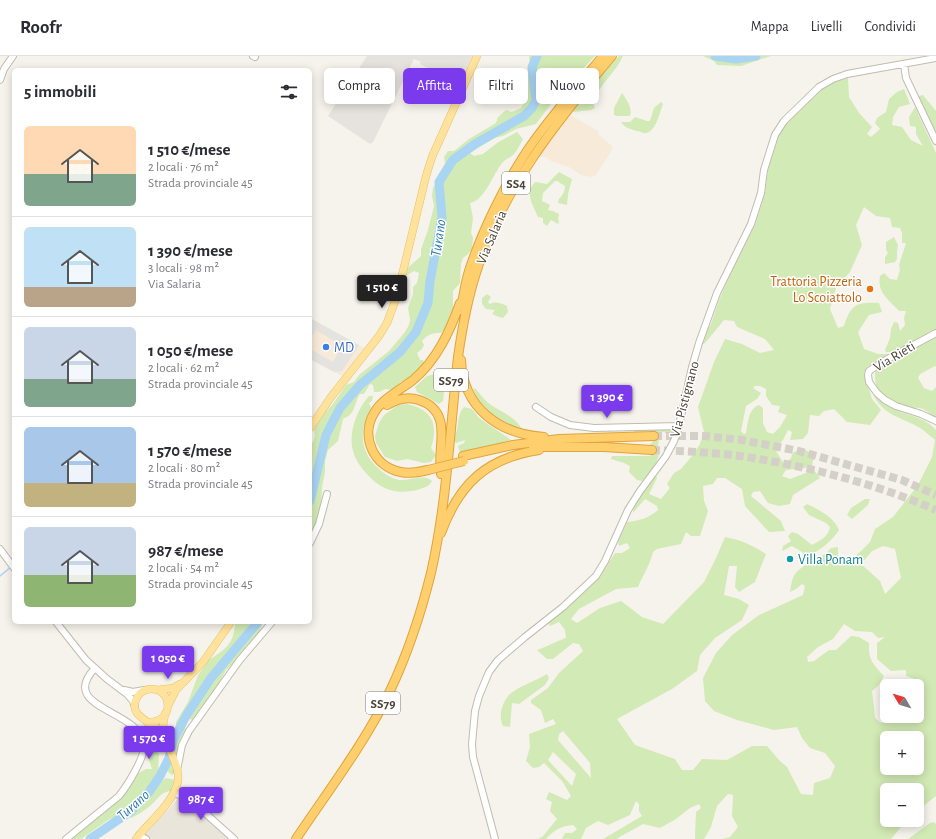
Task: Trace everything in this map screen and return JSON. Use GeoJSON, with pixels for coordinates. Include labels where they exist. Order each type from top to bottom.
{"type":"FeatureCollection","features":[{"type":"Feature","properties":{"kind":"highway","name":"Via Salaria"},"geometry":{"type":"LineString","coordinates":[[465,287],[469,271],[491,216],[508,182],[527,151],[555,112],[603,56]]}},
{"type":"Feature","properties":{"kind":"highway","name":"Via Salaria"},"geometry":{"type":"LineString","coordinates":[[462,332],[476,272],[498,219],[514,186],[562,115],[612,56]]}},
{"type":"Feature","properties":{"kind":"highway","name":"SS4"},"geometry":{"type":"LineString","coordinates":[[427,467],[406,473],[395,471],[383,464],[374,454],[370,445],[368,436],[369,426],[372,417],[380,406],[414,379],[435,356],[448,334],[465,287]]}},
{"type":"Feature","properties":{"kind":"highway","name":"SS79"},"geometry":{"type":"LineString","coordinates":[[438,531],[441,474],[456,335],[465,287]]}},
{"type":"Feature","properties":{"kind":"highway","name":"SS4"},"geometry":{"type":"LineString","coordinates":[[462,332],[461,369],[467,388],[480,409],[498,424],[513,432],[559,443],[652,450]]}},
{"type":"Feature","properties":{"kind":"highway","name":"SS79"},"geometry":{"type":"LineString","coordinates":[[296,839],[367,733],[390,691],[410,644],[430,574],[442,509],[462,332]]}},
{"type":"Feature","properties":{"kind":"highway"},"geometry":{"type":"LineString","coordinates":[[441,474],[439,465],[442,427],[436,412],[425,402],[415,398],[400,399],[391,402],[380,411],[374,423],[372,438],[377,452],[384,460],[397,467],[411,469],[427,467],[463,459],[513,445],[559,443]]}},
{"type":"Feature","properties":{"kind":"highway","name":"SS4"},"geometry":{"type":"LineString","coordinates":[[559,443],[654,436]]}},
{"type":"Feature","properties":{"kind":"highway"},"geometry":{"type":"LineString","coordinates":[[435,551],[456,500],[470,483],[480,474],[490,466],[511,456],[559,443]]}},
{"type":"Feature","properties":{"kind":"main road"},"geometry":{"type":"LineString","coordinates":[[312,425],[379,336],[387,323],[397,296],[426,176],[435,150],[477,56]]}},
{"type":"Feature","properties":{"kind":"main road"},"geometry":{"type":"LineString","coordinates":[[141,838],[174,792],[178,781],[177,769],[163,728],[168,706],[173,694],[202,662],[230,624]]}},
{"type":"Feature","properties":{"kind":"main road"},"geometry":{"type":"LineString","coordinates":[[165,736],[159,728],[139,716],[135,707],[137,696],[146,690],[173,688],[183,682]]}},
{"type":"Feature","properties":{"kind":"main road"},"geometry":{"type":"LineString","coordinates":[[157,690],[165,696],[168,706]]}},
{"type":"Feature","properties":{"kind":"main road"},"geometry":{"type":"LineString","coordinates":[[147,722],[158,721],[165,714]]}},
{"type":"Feature","properties":{"kind":"street"},"geometry":{"type":"LineString","coordinates":[[0,80],[4,69],[13,56]]}},
{"type":"Feature","properties":{"kind":"street","name":"Via Pistignano"},"geometry":{"type":"LineString","coordinates":[[495,838],[473,756],[472,744],[475,711],[485,681],[489,672],[498,660],[563,607],[596,576],[606,561],[628,510],[666,456],[674,441],[699,343],[716,293],[752,224],[761,193],[764,170],[775,135],[784,121],[803,101],[818,87],[833,79],[847,74],[936,58]]}},
{"type":"Feature","properties":{"kind":"street"},"geometry":{"type":"LineString","coordinates":[[904,64],[906,78],[936,141]]}},
{"type":"Feature","properties":{"kind":"street","name":"Via Rieti"},"geometry":{"type":"LineString","coordinates":[[936,333],[897,352],[870,371],[868,375],[869,382],[877,393],[885,400],[896,406],[936,421]]}},
{"type":"Feature","properties":{"kind":"street"},"geometry":{"type":"LineString","coordinates":[[536,407],[551,417],[570,425],[594,428],[679,426]]}},
{"type":"Feature","properties":{"kind":"street"},"geometry":{"type":"LineString","coordinates":[[312,539],[319,524],[327,494]]}},
{"type":"Feature","properties":{"kind":"street"},"geometry":{"type":"LineString","coordinates":[[0,549],[12,565]]}},
{"type":"Feature","properties":{"kind":"street"},"geometry":{"type":"LineString","coordinates":[[58,624],[78,651],[94,668],[130,697],[135,707]]}},
{"type":"Feature","properties":{"kind":"street"},"geometry":{"type":"LineString","coordinates":[[177,769],[182,745],[189,731],[239,661],[270,624]]}},
{"type":"Feature","properties":{"kind":"street"},"geometry":{"type":"LineString","coordinates":[[66,839],[119,796],[125,788],[144,750],[143,738],[133,726],[124,719],[95,703],[86,695],[84,685],[86,679],[94,668]]}},
{"type":"Feature","properties":{"kind":"street"},"geometry":{"type":"LineString","coordinates":[[121,689],[133,692],[146,690]]}},
{"type":"Feature","properties":{"kind":"street"},"geometry":{"type":"LineString","coordinates":[[174,792],[194,803],[234,839]]}},
{"type":"Feature","properties":{"kind":"street"},"geometry":{"type":"LineString","coordinates":[[488,839],[495,838]]}},
{"type":"Feature","properties":{"kind":"shaded area"},"geometry":{"type":"Polygon","coordinates":[[[367,56],[472,56],[466,70],[466,68],[428,68],[420,64],[421,62],[414,59],[410,68],[403,68],[403,81],[395,97],[395,68],[359,68],[367,56]]]}},
{"type":"Feature","properties":{"kind":"shaded area"},"geometry":{"type":"Polygon","coordinates":[[[336,104],[392,104],[373,142],[370,144],[328,116],[336,104]]]}},
{"type":"Feature","properties":{"kind":"shaded area"},"geometry":{"type":"Polygon","coordinates":[[[568,114],[598,131],[599,135],[612,146],[612,150],[596,175],[592,177],[581,175],[569,167],[551,161],[547,157],[541,157],[538,155],[548,144],[568,114]]]}},
{"type":"Feature","properties":{"kind":"shaded area"},"geometry":{"type":"Polygon","coordinates":[[[312,319],[364,348],[342,376],[312,360],[312,319]]]}},
{"type":"Feature","properties":{"kind":"shaded area"},"geometry":{"type":"Polygon","coordinates":[[[312,319],[359,345],[342,371],[334,372],[312,360],[312,350],[333,362],[342,346],[316,330],[312,336],[312,319]]]}},
{"type":"Feature","properties":{"kind":"shaded area"},"geometry":{"type":"Polygon","coordinates":[[[180,797],[187,800],[231,839],[148,839],[146,837],[146,833],[180,797]]]}},
{"type":"Feature","properties":{"kind":"green space"},"geometry":{"type":"Polygon","coordinates":[[[529,56],[595,56],[584,68],[536,68],[536,104],[551,104],[536,124],[516,129],[503,136],[494,138],[470,153],[474,156],[483,154],[497,143],[517,132],[523,139],[515,153],[499,167],[480,197],[470,203],[473,218],[471,233],[473,238],[472,249],[463,258],[461,264],[460,283],[453,291],[451,321],[441,333],[430,334],[422,341],[424,345],[417,353],[420,360],[423,360],[424,363],[409,380],[400,382],[398,387],[394,390],[385,389],[379,392],[374,392],[373,385],[370,384],[364,394],[360,394],[351,414],[343,419],[338,441],[328,450],[325,461],[321,508],[324,518],[312,532],[312,443],[315,436],[314,430],[319,419],[333,404],[346,385],[354,382],[359,375],[389,351],[405,332],[409,325],[410,319],[408,308],[413,294],[413,287],[417,283],[419,273],[414,271],[404,277],[403,272],[421,256],[421,249],[428,230],[434,206],[432,196],[433,188],[445,163],[444,157],[448,151],[454,151],[469,139],[496,123],[498,117],[506,110],[512,112],[521,108],[523,104],[528,104],[528,71],[530,65],[529,56]]]}},
{"type":"Feature","properties":{"kind":"green space"},"geometry":{"type":"Polygon","coordinates":[[[619,56],[623,56],[599,90],[599,79],[619,56]]]}},
{"type":"Feature","properties":{"kind":"green space"},"geometry":{"type":"Polygon","coordinates":[[[703,56],[771,56],[741,66],[717,65],[714,61],[703,56]]]}},
{"type":"Feature","properties":{"kind":"green space"},"geometry":{"type":"Polygon","coordinates":[[[848,78],[849,97],[859,113],[872,127],[867,134],[871,137],[880,129],[875,123],[877,118],[886,112],[889,99],[897,92],[904,89],[910,104],[899,107],[893,117],[892,125],[902,127],[911,140],[923,146],[916,134],[916,127],[910,126],[909,117],[915,107],[936,153],[936,330],[897,352],[886,352],[885,350],[894,322],[898,323],[900,331],[905,325],[904,318],[906,311],[899,311],[882,292],[880,287],[880,276],[884,273],[890,279],[897,280],[900,270],[899,265],[906,243],[902,243],[902,233],[900,228],[892,227],[890,218],[876,216],[864,207],[856,225],[862,245],[850,272],[836,288],[830,309],[838,328],[844,326],[849,313],[856,306],[865,303],[879,303],[882,312],[869,315],[858,332],[864,349],[878,354],[893,354],[876,365],[868,366],[864,372],[872,399],[881,410],[870,425],[847,422],[834,409],[824,411],[819,416],[810,415],[808,433],[803,439],[790,440],[792,432],[788,430],[783,440],[775,449],[784,464],[791,458],[793,452],[806,450],[814,456],[812,466],[786,470],[782,476],[790,479],[814,470],[820,478],[793,495],[790,504],[779,506],[768,503],[760,491],[753,492],[751,496],[781,521],[785,531],[769,532],[745,506],[742,489],[725,478],[717,478],[713,484],[703,486],[704,501],[708,511],[700,536],[691,536],[686,532],[681,544],[657,549],[653,552],[638,587],[616,589],[579,609],[571,619],[577,623],[600,608],[621,601],[642,617],[663,624],[704,582],[725,537],[746,543],[766,554],[755,582],[739,592],[735,587],[737,566],[729,566],[724,595],[739,599],[749,605],[742,620],[715,638],[700,655],[697,671],[672,689],[617,719],[635,745],[675,759],[682,770],[693,770],[702,759],[727,760],[752,746],[767,746],[787,767],[801,794],[813,795],[814,783],[830,778],[835,766],[825,753],[810,748],[802,738],[797,727],[774,730],[737,720],[714,711],[705,701],[703,678],[716,653],[732,635],[759,615],[803,595],[805,586],[802,584],[790,592],[793,578],[798,570],[822,556],[831,548],[838,547],[838,561],[846,564],[870,542],[875,529],[893,517],[918,485],[932,457],[935,440],[920,428],[888,412],[877,401],[873,394],[894,409],[922,419],[936,430],[936,796],[924,805],[924,783],[880,783],[880,827],[901,827],[891,839],[722,839],[730,837],[738,827],[732,816],[733,795],[728,794],[717,806],[711,827],[704,839],[695,839],[696,812],[701,808],[699,804],[690,808],[676,819],[660,828],[643,824],[616,839],[603,839],[642,816],[639,811],[639,804],[636,801],[630,815],[608,825],[598,821],[586,828],[581,839],[562,839],[565,833],[572,833],[577,829],[573,825],[558,829],[546,839],[538,839],[543,836],[557,819],[550,811],[552,802],[546,799],[549,792],[567,800],[571,796],[562,781],[544,763],[539,767],[533,768],[526,761],[530,747],[529,734],[556,724],[553,719],[545,723],[541,710],[531,703],[531,700],[548,688],[559,673],[583,651],[579,644],[573,643],[553,659],[547,659],[537,650],[566,638],[565,630],[559,622],[550,626],[548,623],[567,608],[598,579],[615,553],[622,553],[630,548],[627,543],[619,546],[618,542],[627,522],[644,519],[658,510],[657,506],[645,499],[633,513],[633,508],[637,497],[656,475],[657,478],[649,494],[661,499],[670,488],[667,484],[674,473],[681,469],[700,444],[704,432],[698,407],[714,362],[725,339],[742,344],[760,353],[774,350],[765,339],[737,327],[734,321],[724,320],[701,346],[735,263],[755,225],[765,193],[768,170],[778,136],[786,122],[820,90],[832,83],[848,78]],[[755,386],[753,388],[761,393],[757,399],[746,406],[741,431],[744,434],[746,433],[751,413],[755,407],[759,405],[763,408],[763,423],[767,432],[773,434],[780,427],[787,415],[778,412],[780,406],[772,405],[766,396],[766,389],[760,386],[755,386]],[[883,546],[872,551],[861,564],[880,581],[885,594],[901,578],[895,549],[883,546]],[[844,624],[833,639],[818,647],[807,657],[808,662],[814,661],[829,650],[836,650],[851,636],[859,637],[869,643],[870,658],[884,676],[882,679],[880,679],[879,685],[872,691],[875,718],[880,723],[924,723],[924,679],[915,679],[906,676],[906,670],[891,671],[877,659],[877,643],[885,637],[878,638],[872,632],[855,631],[844,624]],[[563,731],[559,734],[558,740],[591,778],[590,763],[563,731]],[[553,752],[548,760],[572,786],[576,774],[553,752]]]}},
{"type":"Feature","properties":{"kind":"green space"},"geometry":{"type":"Polygon","coordinates":[[[622,93],[630,107],[630,116],[614,115],[614,108],[622,93]]]}},
{"type":"Feature","properties":{"kind":"green space"},"geometry":{"type":"Polygon","coordinates":[[[923,95],[936,111],[936,136],[920,105],[919,96],[923,95]]]}},
{"type":"Feature","properties":{"kind":"green space"},"geometry":{"type":"Polygon","coordinates":[[[661,102],[663,104],[657,121],[649,132],[644,133],[630,129],[624,126],[621,122],[630,122],[635,117],[650,121],[654,108],[661,102]]]}},
{"type":"Feature","properties":{"kind":"green space"},"geometry":{"type":"Polygon","coordinates":[[[577,104],[594,104],[595,108],[591,110],[573,112],[577,104]]]}},
{"type":"Feature","properties":{"kind":"green space"},"geometry":{"type":"Polygon","coordinates":[[[559,172],[572,179],[567,205],[558,203],[559,199],[564,193],[565,186],[555,181],[543,193],[542,201],[550,205],[548,210],[559,214],[559,222],[558,224],[551,220],[547,226],[543,223],[543,218],[538,217],[530,199],[530,190],[535,182],[547,184],[559,172]]]}},
{"type":"Feature","properties":{"kind":"green space"},"geometry":{"type":"Polygon","coordinates":[[[894,237],[898,245],[897,259],[895,262],[885,264],[885,257],[888,253],[886,250],[886,242],[894,237]]]}},
{"type":"Feature","properties":{"kind":"green space"},"geometry":{"type":"Polygon","coordinates":[[[487,294],[491,297],[488,302],[490,304],[498,303],[507,306],[508,312],[503,318],[492,314],[495,310],[486,309],[482,304],[482,298],[487,294]]]}},
{"type":"Feature","properties":{"kind":"green space"},"geometry":{"type":"Polygon","coordinates":[[[936,336],[936,367],[935,366],[920,374],[918,378],[924,388],[932,391],[936,387],[936,419],[923,409],[907,407],[886,397],[878,389],[875,376],[876,368],[936,336]]]}},
{"type":"Feature","properties":{"kind":"green space"},"geometry":{"type":"Polygon","coordinates":[[[440,373],[445,382],[443,401],[439,404],[417,392],[415,387],[427,376],[440,373]]]}},
{"type":"Feature","properties":{"kind":"green space"},"geometry":{"type":"Polygon","coordinates":[[[473,388],[476,389],[489,403],[517,422],[522,430],[513,429],[507,426],[489,412],[479,400],[473,388]]]}},
{"type":"Feature","properties":{"kind":"green space"},"geometry":{"type":"Polygon","coordinates":[[[369,396],[373,396],[372,401],[369,403],[371,408],[364,424],[363,432],[364,447],[367,454],[378,468],[390,477],[403,480],[421,477],[432,481],[428,486],[417,490],[402,492],[388,489],[370,478],[360,465],[353,451],[353,429],[357,414],[369,396]]]}},
{"type":"Feature","properties":{"kind":"green space"},"geometry":{"type":"Polygon","coordinates":[[[407,404],[416,406],[428,414],[434,425],[431,448],[436,455],[431,462],[424,463],[407,459],[397,461],[385,457],[376,443],[375,436],[379,423],[384,415],[398,405],[407,404]]]}},
{"type":"Feature","properties":{"kind":"green space"},"geometry":{"type":"Polygon","coordinates":[[[464,407],[472,409],[479,418],[511,440],[460,453],[458,446],[464,443],[465,440],[456,443],[453,438],[457,431],[461,411],[464,407]]]}},
{"type":"Feature","properties":{"kind":"green space"},"geometry":{"type":"Polygon","coordinates":[[[637,428],[673,430],[670,436],[664,432],[660,432],[657,453],[659,454],[658,458],[652,469],[642,481],[637,480],[629,472],[630,466],[611,459],[612,456],[650,456],[652,453],[650,445],[656,437],[654,433],[650,431],[633,433],[637,428]]]}},
{"type":"Feature","properties":{"kind":"green space"},"geometry":{"type":"Polygon","coordinates":[[[865,499],[870,499],[868,505],[852,519],[847,515],[851,508],[865,499]]]}},
{"type":"Feature","properties":{"kind":"green space"},"geometry":{"type":"Polygon","coordinates":[[[807,504],[821,511],[834,521],[839,530],[824,546],[809,555],[804,556],[802,552],[792,546],[782,551],[783,546],[791,541],[788,536],[792,532],[798,534],[812,545],[824,538],[828,533],[830,527],[826,523],[809,515],[803,507],[807,504]]]}},
{"type":"Feature","properties":{"kind":"green space"},"geometry":{"type":"Polygon","coordinates":[[[235,624],[263,624],[257,637],[243,651],[244,654],[226,670],[216,689],[195,720],[188,719],[223,666],[240,649],[246,637],[243,637],[237,641],[220,662],[181,723],[176,728],[176,722],[188,702],[198,675],[207,661],[227,647],[234,631],[235,624]]]}},
{"type":"Feature","properties":{"kind":"green space"},"geometry":{"type":"Polygon","coordinates":[[[547,674],[549,678],[545,685],[519,704],[512,703],[510,727],[503,726],[501,714],[507,697],[518,688],[547,674]]]}},
{"type":"Feature","properties":{"kind":"green space"},"geometry":{"type":"Polygon","coordinates":[[[186,727],[186,731],[179,748],[175,773],[172,775],[167,771],[173,747],[178,736],[186,727]]]}},
{"type":"Feature","properties":{"kind":"green space"},"geometry":{"type":"Polygon","coordinates":[[[150,748],[155,748],[159,754],[158,773],[140,798],[126,812],[108,820],[81,839],[68,839],[118,801],[123,796],[137,774],[146,769],[152,769],[147,753],[150,748]]]}},
{"type":"Feature","properties":{"kind":"green space"},"geometry":{"type":"Polygon","coordinates":[[[166,778],[177,780],[182,783],[177,789],[162,794],[152,805],[141,813],[131,818],[129,817],[129,814],[144,803],[156,786],[166,778]]]}},
{"type":"Feature","properties":{"kind":"green space"},"geometry":{"type":"Polygon","coordinates":[[[934,822],[936,824],[936,839],[908,839],[930,823],[934,822]]]}},
{"type":"Feature","properties":{"kind":"waterway","name":"Turano"},"geometry":{"type":"LineString","coordinates":[[312,493],[326,435],[340,408],[360,385],[400,352],[416,332],[428,303],[430,281],[442,218],[439,182],[453,160],[475,144],[524,116],[532,108],[536,100],[532,67],[537,56]]}},
{"type":"Feature","properties":{"kind":"waterway","name":"Turano"},"geometry":{"type":"LineString","coordinates":[[715,56],[736,59],[756,56]]}},
{"type":"Feature","properties":{"kind":"waterway"},"geometry":{"type":"LineString","coordinates":[[0,576],[11,567]]}},
{"type":"Feature","properties":{"kind":"waterway","name":"Turano"},"geometry":{"type":"LineString","coordinates":[[90,839],[131,811],[149,792],[160,776],[169,758],[173,741],[186,716],[211,678],[256,624]]}},
{"type":"Feature","properties":{"kind":"tunnel"},"geometry":{"type":"LineString","coordinates":[[654,436],[705,436],[742,440],[799,451],[902,480],[936,495]]}},
{"type":"Feature","properties":{"kind":"tunnel"},"geometry":{"type":"LineString","coordinates":[[652,450],[729,455],[765,460],[815,470],[889,492],[936,510]]}},
{"type":"Feature","properties":{"kind":"place","name":"Trattoria Pizzeria Lo Scoiattolo"},"geometry":{"type":"Point","coordinates":[870,289]}},
{"type":"Feature","properties":{"kind":"place","name":"MD"},"geometry":{"type":"Point","coordinates":[326,347]}},
{"type":"Feature","properties":{"kind":"place","name":"Villa Ponam"},"geometry":{"type":"Point","coordinates":[790,559]}}]}
